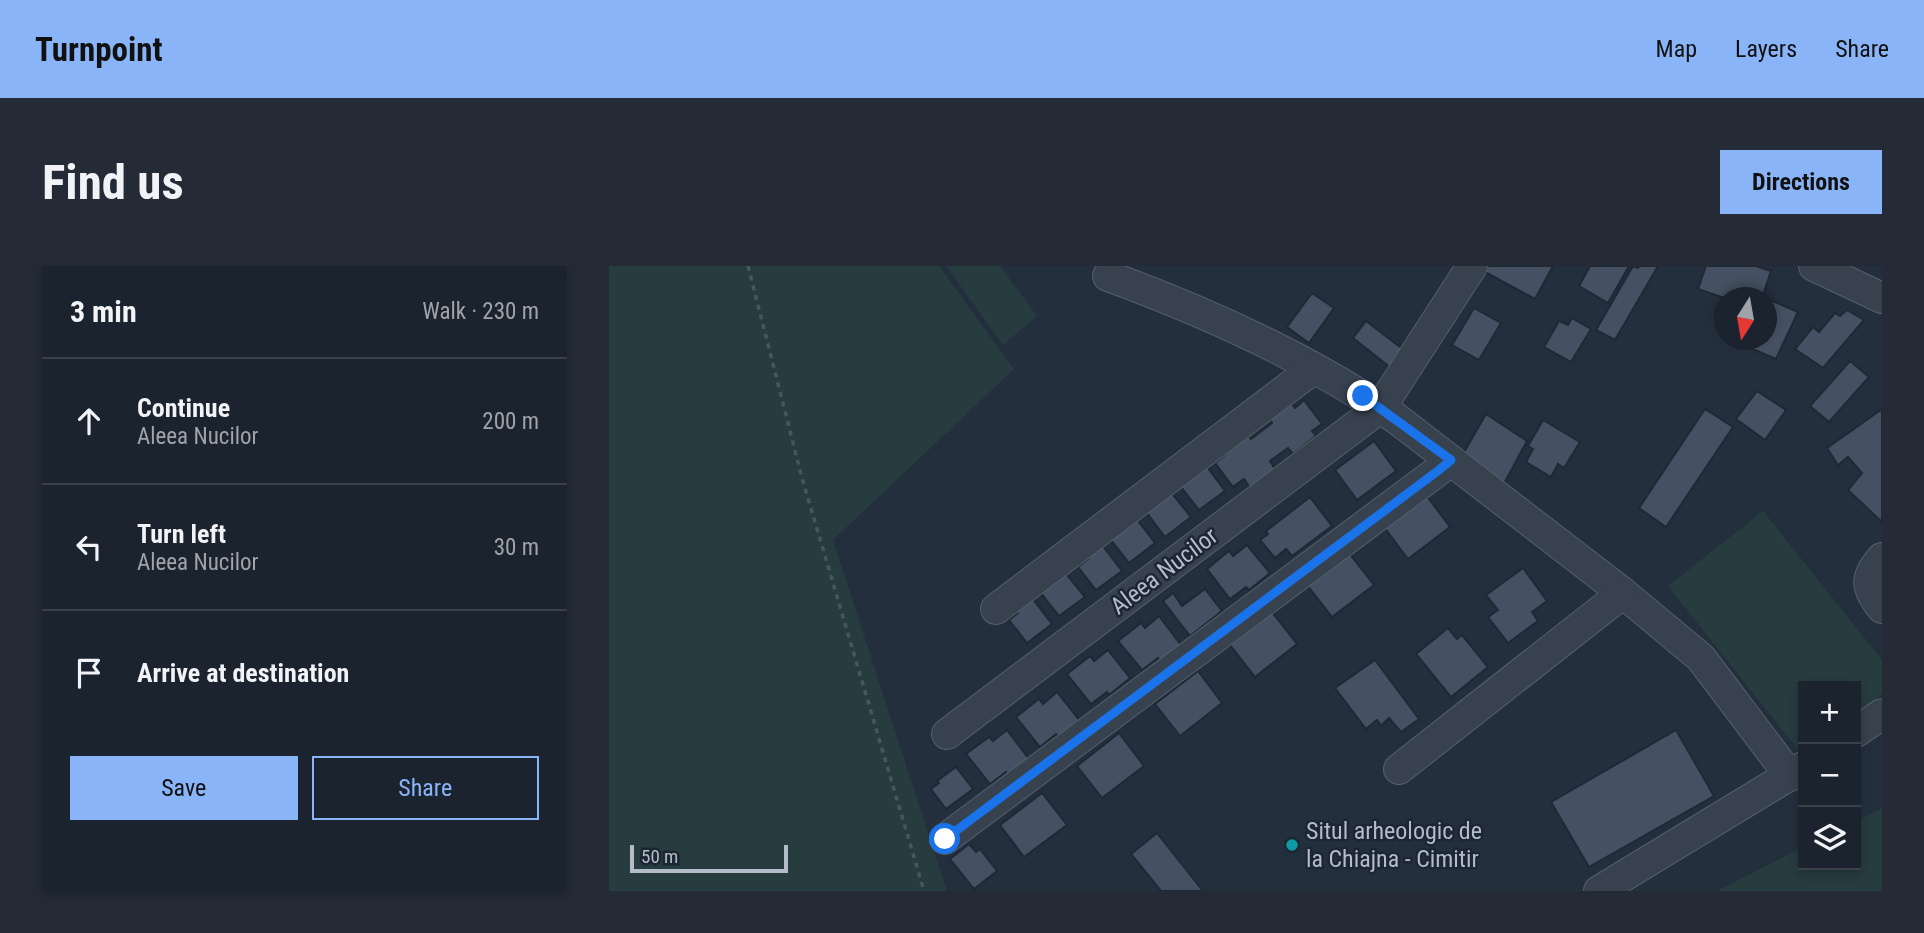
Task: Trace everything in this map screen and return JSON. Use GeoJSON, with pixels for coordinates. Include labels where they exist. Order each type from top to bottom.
{"type":"FeatureCollection","features":[{"type":"Feature","properties":{"kind":"street","name":"Aleea Nucilor"},"geometry":{"type":"LineString","coordinates":[[947,734],[1381,407],[1472,266]]}},
{"type":"Feature","properties":{"kind":"street"},"geometry":{"type":"LineString","coordinates":[[1814,266],[1882,298]]}},
{"type":"Feature","properties":{"kind":"street"},"geometry":{"type":"LineString","coordinates":[[1108,276],[1181,303],[1242,331],[1381,407],[1623,593],[1701,658],[1796,772],[1599,891]]}},
{"type":"Feature","properties":{"kind":"street"},"geometry":{"type":"LineString","coordinates":[[996,609],[1313,369]]}},
{"type":"Feature","properties":{"kind":"street"},"geometry":{"type":"LineString","coordinates":[[945,839],[1451,460]]}},
{"type":"Feature","properties":{"kind":"street"},"geometry":{"type":"LineString","coordinates":[[1882,558],[1871,572],[1868,584],[1870,594],[1882,608]]}},
{"type":"Feature","properties":{"kind":"street"},"geometry":{"type":"LineString","coordinates":[[1399,769],[1623,593]]}},
{"type":"Feature","properties":{"kind":"street"},"geometry":{"type":"LineString","coordinates":[[1861,729],[1882,714]]}},
{"type":"Feature","properties":{"kind":"path"},"geometry":{"type":"LineString","coordinates":[[748,266],[802,478],[924,891]]}},
{"type":"Feature","properties":{"kind":"green space"},"geometry":{"type":"Polygon","coordinates":[[[609,266],[939,266],[1014,369],[833,540],[947,891],[609,891],[609,266]]]}},
{"type":"Feature","properties":{"kind":"green space"},"geometry":{"type":"Polygon","coordinates":[[[946,266],[1000,266],[1037,316],[1003,345],[946,266]]]}},
{"type":"Feature","properties":{"kind":"green space"},"geometry":{"type":"Polygon","coordinates":[[[1763,511],[1882,660],[1882,694],[1861,711],[1861,681],[1798,681],[1798,750],[1668,586],[1763,511]]]}},
{"type":"Feature","properties":{"kind":"green space"},"geometry":{"type":"Polygon","coordinates":[[[1882,808],[1882,891],[1717,891],[1798,850],[1798,870],[1861,870],[1861,818],[1882,808]]]}},
{"type":"Feature","properties":{"kind":"building"},"geometry":{"type":"Polygon","coordinates":[[[1488,266],[1553,266],[1535,299],[1485,272],[1488,266]]]}},
{"type":"Feature","properties":{"kind":"building"},"geometry":{"type":"Polygon","coordinates":[[[1590,266],[1629,266],[1608,303],[1579,286],[1590,266]]]}},
{"type":"Feature","properties":{"kind":"building"},"geometry":{"type":"Polygon","coordinates":[[[1633,266],[1658,266],[1615,340],[1596,330],[1633,266]]]}},
{"type":"Feature","properties":{"kind":"building"},"geometry":{"type":"Polygon","coordinates":[[[1706,266],[1756,266],[1771,271],[1766,287],[1714,287],[1714,295],[1698,289],[1706,266]]]}},
{"type":"Feature","properties":{"kind":"building"},"geometry":{"type":"Polygon","coordinates":[[[1312,293],[1334,308],[1309,343],[1287,327],[1312,293]]]}},
{"type":"Feature","properties":{"kind":"building"},"geometry":{"type":"Polygon","coordinates":[[[1777,303],[1798,312],[1776,359],[1755,350],[1777,350],[1777,303]]]}},
{"type":"Feature","properties":{"kind":"building"},"geometry":{"type":"Polygon","coordinates":[[[1474,308],[1501,323],[1479,360],[1452,345],[1474,308]]]}},
{"type":"Feature","properties":{"kind":"building"},"geometry":{"type":"Polygon","coordinates":[[[1847,310],[1864,320],[1823,368],[1795,349],[1813,327],[1819,332],[1835,313],[1840,316],[1847,310]]]}},
{"type":"Feature","properties":{"kind":"building"},"geometry":{"type":"Polygon","coordinates":[[[1572,318],[1591,329],[1571,362],[1544,347],[1559,321],[1568,325],[1572,318]]]}},
{"type":"Feature","properties":{"kind":"building"},"geometry":{"type":"Polygon","coordinates":[[[1366,321],[1404,350],[1391,368],[1353,338],[1366,321]]]}},
{"type":"Feature","properties":{"kind":"building"},"geometry":{"type":"Polygon","coordinates":[[[1850,361],[1869,377],[1829,422],[1810,406],[1850,361]]]}},
{"type":"Feature","properties":{"kind":"building"},"geometry":{"type":"Polygon","coordinates":[[[1757,391],[1786,410],[1765,440],[1736,419],[1757,391]]]}},
{"type":"Feature","properties":{"kind":"building"},"geometry":{"type":"Polygon","coordinates":[[[1304,400],[1322,424],[1312,431],[1316,436],[1293,454],[1288,448],[1270,461],[1275,469],[1250,488],[1244,479],[1233,487],[1215,463],[1225,455],[1223,452],[1247,434],[1251,439],[1272,423],[1270,419],[1291,402],[1295,408],[1304,400]]]}},
{"type":"Feature","properties":{"kind":"building"},"geometry":{"type":"Polygon","coordinates":[[[1705,409],[1733,427],[1666,527],[1639,508],[1705,409]]]}},
{"type":"Feature","properties":{"kind":"building"},"geometry":{"type":"Polygon","coordinates":[[[1882,409],[1882,522],[1848,490],[1862,473],[1848,457],[1838,465],[1827,448],[1882,409]]]}},
{"type":"Feature","properties":{"kind":"building"},"geometry":{"type":"Polygon","coordinates":[[[1486,414],[1527,441],[1500,491],[1459,461],[1486,414]]]}},
{"type":"Feature","properties":{"kind":"building"},"geometry":{"type":"Polygon","coordinates":[[[1543,420],[1580,442],[1564,468],[1558,464],[1551,477],[1526,462],[1533,449],[1528,446],[1543,420]]]}},
{"type":"Feature","properties":{"kind":"building"},"geometry":{"type":"Polygon","coordinates":[[[1374,441],[1396,471],[1357,500],[1335,470],[1374,441]]]}},
{"type":"Feature","properties":{"kind":"building"},"geometry":{"type":"Polygon","coordinates":[[[1205,464],[1225,491],[1199,510],[1181,487],[1205,464]]]}},
{"type":"Feature","properties":{"kind":"building"},"geometry":{"type":"Polygon","coordinates":[[[1170,491],[1191,517],[1165,537],[1147,513],[1170,491]]]}},
{"type":"Feature","properties":{"kind":"building"},"geometry":{"type":"Polygon","coordinates":[[[1426,495],[1450,527],[1408,559],[1384,527],[1426,495]]]}},
{"type":"Feature","properties":{"kind":"building"},"geometry":{"type":"Polygon","coordinates":[[[1310,497],[1332,526],[1292,556],[1286,549],[1275,558],[1260,540],[1268,534],[1266,531],[1310,497]]]}},
{"type":"Feature","properties":{"kind":"building"},"geometry":{"type":"Polygon","coordinates":[[[1135,517],[1155,543],[1129,563],[1111,540],[1135,517]]]}},
{"type":"Feature","properties":{"kind":"building"},"geometry":{"type":"Polygon","coordinates":[[[1102,545],[1122,571],[1096,590],[1078,567],[1102,545]]]}},
{"type":"Feature","properties":{"kind":"building"},"geometry":{"type":"Polygon","coordinates":[[[1247,545],[1270,573],[1249,590],[1246,587],[1230,599],[1207,569],[1229,551],[1233,556],[1247,545]]]}},
{"type":"Feature","properties":{"kind":"building"},"geometry":{"type":"Polygon","coordinates":[[[1349,553],[1374,585],[1332,617],[1307,585],[1349,553]]]}},
{"type":"Feature","properties":{"kind":"building"},"geometry":{"type":"Polygon","coordinates":[[[1523,568],[1547,601],[1532,612],[1538,621],[1508,643],[1488,617],[1498,610],[1486,595],[1523,568]]]}},
{"type":"Feature","properties":{"kind":"building"},"geometry":{"type":"Polygon","coordinates":[[[1064,571],[1085,597],[1059,616],[1041,593],[1064,571]]]}},
{"type":"Feature","properties":{"kind":"building"},"geometry":{"type":"Polygon","coordinates":[[[1205,589],[1222,611],[1190,636],[1163,601],[1173,593],[1182,606],[1205,589]]]}},
{"type":"Feature","properties":{"kind":"building"},"geometry":{"type":"Polygon","coordinates":[[[1032,598],[1052,624],[1027,643],[1009,620],[1018,613],[1016,610],[1032,598]]]}},
{"type":"Feature","properties":{"kind":"building"},"geometry":{"type":"Polygon","coordinates":[[[1272,612],[1297,644],[1255,677],[1230,645],[1272,612]]]}},
{"type":"Feature","properties":{"kind":"building"},"geometry":{"type":"Polygon","coordinates":[[[1159,616],[1181,645],[1160,661],[1158,658],[1142,670],[1118,641],[1141,623],[1145,628],[1159,616]]]}},
{"type":"Feature","properties":{"kind":"building"},"geometry":{"type":"Polygon","coordinates":[[[1448,628],[1457,639],[1462,635],[1488,667],[1451,697],[1416,654],[1448,628]]]}},
{"type":"Feature","properties":{"kind":"building"},"geometry":{"type":"Polygon","coordinates":[[[1108,650],[1130,678],[1109,695],[1107,692],[1091,704],[1067,674],[1090,656],[1094,661],[1108,650]]]}},
{"type":"Feature","properties":{"kind":"building"},"geometry":{"type":"Polygon","coordinates":[[[1375,660],[1419,719],[1401,732],[1389,718],[1381,726],[1377,720],[1366,729],[1335,688],[1375,660]]]}},
{"type":"Feature","properties":{"kind":"building"},"geometry":{"type":"Polygon","coordinates":[[[1198,671],[1222,703],[1180,736],[1155,704],[1198,671]]]}},
{"type":"Feature","properties":{"kind":"building"},"geometry":{"type":"Polygon","coordinates":[[[1057,692],[1080,721],[1059,737],[1056,734],[1040,747],[1016,717],[1039,699],[1043,704],[1057,692]]]}},
{"type":"Feature","properties":{"kind":"building"},"geometry":{"type":"Polygon","coordinates":[[[1007,730],[1029,759],[1008,775],[1006,772],[990,784],[966,754],[989,737],[993,741],[1007,730]]]}},
{"type":"Feature","properties":{"kind":"building"},"geometry":{"type":"Polygon","coordinates":[[[1676,730],[1714,796],[1589,867],[1551,802],[1676,730]]]}},
{"type":"Feature","properties":{"kind":"building"},"geometry":{"type":"Polygon","coordinates":[[[1119,733],[1144,766],[1102,798],[1077,766],[1119,733]]]}},
{"type":"Feature","properties":{"kind":"building"},"geometry":{"type":"Polygon","coordinates":[[[956,767],[973,789],[946,809],[931,789],[956,767]]]}},
{"type":"Feature","properties":{"kind":"building"},"geometry":{"type":"Polygon","coordinates":[[[1042,793],[1067,825],[1024,857],[1000,825],[1042,793]]]}},
{"type":"Feature","properties":{"kind":"building"},"geometry":{"type":"Polygon","coordinates":[[[1157,833],[1203,891],[1161,891],[1131,854],[1157,833]]]}},
{"type":"Feature","properties":{"kind":"building"},"geometry":{"type":"Polygon","coordinates":[[[969,844],[976,852],[980,849],[997,871],[974,889],[950,859],[969,844]]]}},
{"type":"Feature","properties":{"kind":"place","name":"Situl arheologic de la Chiajna - Cimitir"},"geometry":{"type":"Point","coordinates":[1292,845]}},
{"type":"Feature","properties":{"kind":"route"},"geometry":{"type":"LineString","coordinates":[[945,839],[1451,460],[1363,396]]}}]}
